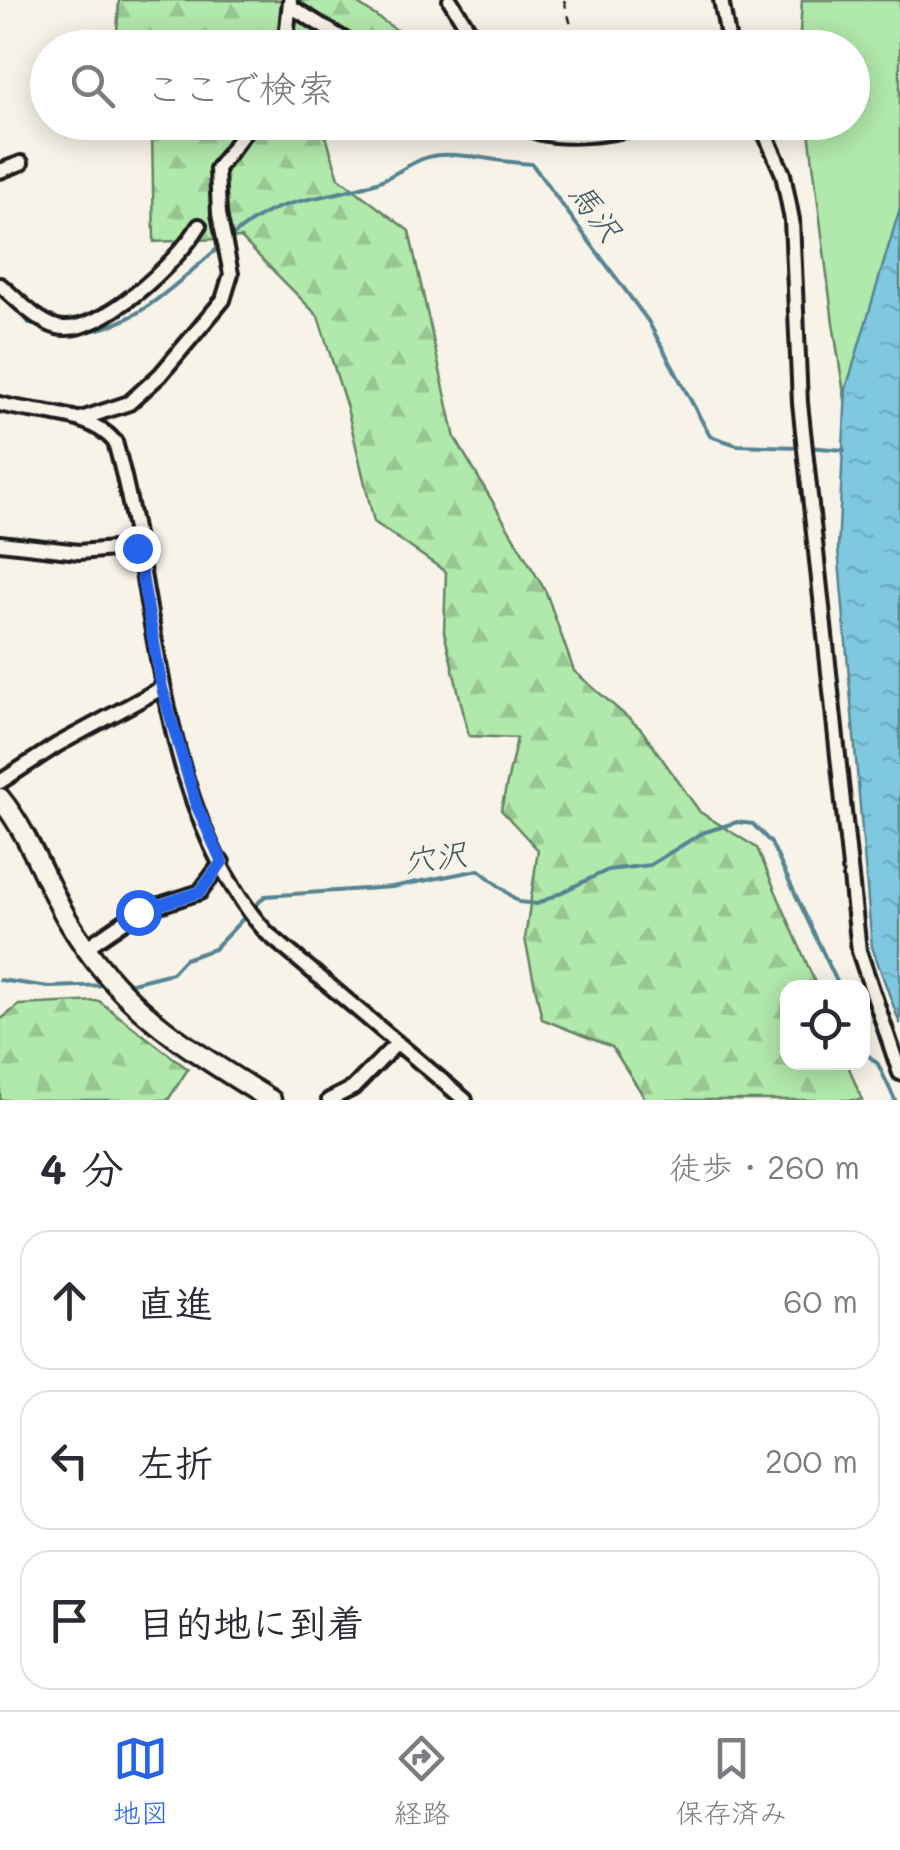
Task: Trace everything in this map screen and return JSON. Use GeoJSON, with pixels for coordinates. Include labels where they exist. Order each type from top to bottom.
{"type":"FeatureCollection","features":[{"type":"Feature","properties":{"kind":"main road"},"geometry":{"type":"LineString","coordinates":[[0,798],[22,828],[69,922],[120,990],[163,1032],[271,1100]]}},
{"type":"Feature","properties":{"kind":"street"},"geometry":{"type":"LineString","coordinates":[[450,0],[469,30]]}},
{"type":"Feature","properties":{"kind":"street"},"geometry":{"type":"LineString","coordinates":[[721,0],[727,30]]}},
{"type":"Feature","properties":{"kind":"street"},"geometry":{"type":"LineString","coordinates":[[287,30],[290,3],[331,30]]}},
{"type":"Feature","properties":{"kind":"street"},"geometry":{"type":"LineString","coordinates":[[80,419],[128,403],[160,375],[222,300],[231,274],[219,214],[217,169],[239,140]]}},
{"type":"Feature","properties":{"kind":"street"},"geometry":{"type":"LineString","coordinates":[[768,140],[782,174],[792,220],[800,404],[859,951],[900,1073]]}},
{"type":"Feature","properties":{"kind":"street"},"geometry":{"type":"LineString","coordinates":[[0,170],[21,163]]}},
{"type":"Feature","properties":{"kind":"street"},"geometry":{"type":"LineString","coordinates":[[0,285],[55,326],[79,328],[139,289],[186,248],[198,226]]}},
{"type":"Feature","properties":{"kind":"street"},"geometry":{"type":"LineString","coordinates":[[0,404],[37,414],[80,419],[104,429],[115,442],[162,688],[196,804],[240,904],[267,934],[465,1100]]}},
{"type":"Feature","properties":{"kind":"street"},"geometry":{"type":"LineString","coordinates":[[0,543],[79,552],[137,548]]}},
{"type":"Feature","properties":{"kind":"street"},"geometry":{"type":"LineString","coordinates":[[0,782],[56,745],[162,688]]}},
{"type":"Feature","properties":{"kind":"street"},"geometry":{"type":"LineString","coordinates":[[92,955],[138,912],[200,892],[222,862]]}},
{"type":"Feature","properties":{"kind":"street"},"geometry":{"type":"LineString","coordinates":[[328,1100],[353,1088],[395,1045]]}},
{"type":"Feature","properties":{"kind":"path"},"geometry":{"type":"LineString","coordinates":[[564,0],[572,30]]}},
{"type":"Feature","properties":{"kind":"green space"},"geometry":{"type":"Polygon","coordinates":[[[119,0],[352,0],[397,30],[117,30],[119,0]]]}},
{"type":"Feature","properties":{"kind":"green space"},"geometry":{"type":"Polygon","coordinates":[[[802,0],[900,0],[900,752],[833,323],[810,140],[870,140],[870,30],[800,30],[802,0]]]}},
{"type":"Feature","properties":{"kind":"green space"},"geometry":{"type":"Polygon","coordinates":[[[152,140],[327,140],[339,178],[409,231],[455,438],[546,592],[574,671],[641,729],[700,812],[757,848],[814,980],[780,980],[780,1070],[850,1070],[862,1100],[646,1100],[612,1047],[542,1019],[525,939],[538,850],[501,810],[517,738],[469,736],[444,632],[446,572],[374,522],[347,408],[318,316],[241,238],[154,242],[152,140]]]}},
{"type":"Feature","properties":{"kind":"green space"},"geometry":{"type":"Polygon","coordinates":[[[99,1001],[188,1069],[168,1100],[0,1100],[0,1020],[19,1005],[99,1001]]]}},
{"type":"Feature","properties":{"kind":"water"},"geometry":{"type":"Polygon","coordinates":[[[900,208],[900,1024],[872,947],[838,549],[846,389],[900,208]]]}},
{"type":"Feature","properties":{"kind":"waterway","name":"馬沢"},"geometry":{"type":"LineString","coordinates":[[229,239],[266,213],[377,182],[432,156],[463,155],[532,164],[648,321],[710,436],[737,445],[799,447]]}},
{"type":"Feature","properties":{"kind":"waterway","name":"馬沢"},"geometry":{"type":"LineString","coordinates":[[75,332],[118,323],[137,313],[222,245]]}},
{"type":"Feature","properties":{"kind":"waterway","name":"馬沢"},"geometry":{"type":"LineString","coordinates":[[19,309],[29,323],[51,331]]}},
{"type":"Feature","properties":{"kind":"waterway","name":"馬沢"},"geometry":{"type":"LineString","coordinates":[[808,447],[844,450]]}},
{"type":"Feature","properties":{"kind":"waterway","name":"穴沢"},"geometry":{"type":"LineString","coordinates":[[124,985],[172,973],[185,959],[214,949],[265,896],[392,887],[479,870],[519,902],[537,904],[608,870],[650,865],[702,833],[737,822],[753,824],[771,843],[836,980]]}},
{"type":"Feature","properties":{"kind":"waterway","name":"穴沢"},"geometry":{"type":"LineString","coordinates":[[0,980],[49,987],[110,985]]}},
{"type":"Feature","properties":{"kind":"waterway","name":"穴沢"},"geometry":{"type":"LineString","coordinates":[[870,1057],[878,1064],[895,1100]]}},
{"type":"Feature","properties":{"kind":"route"},"geometry":{"type":"LineString","coordinates":[[137,548],[162,688],[196,804],[222,862],[200,892],[138,912]]}}]}
